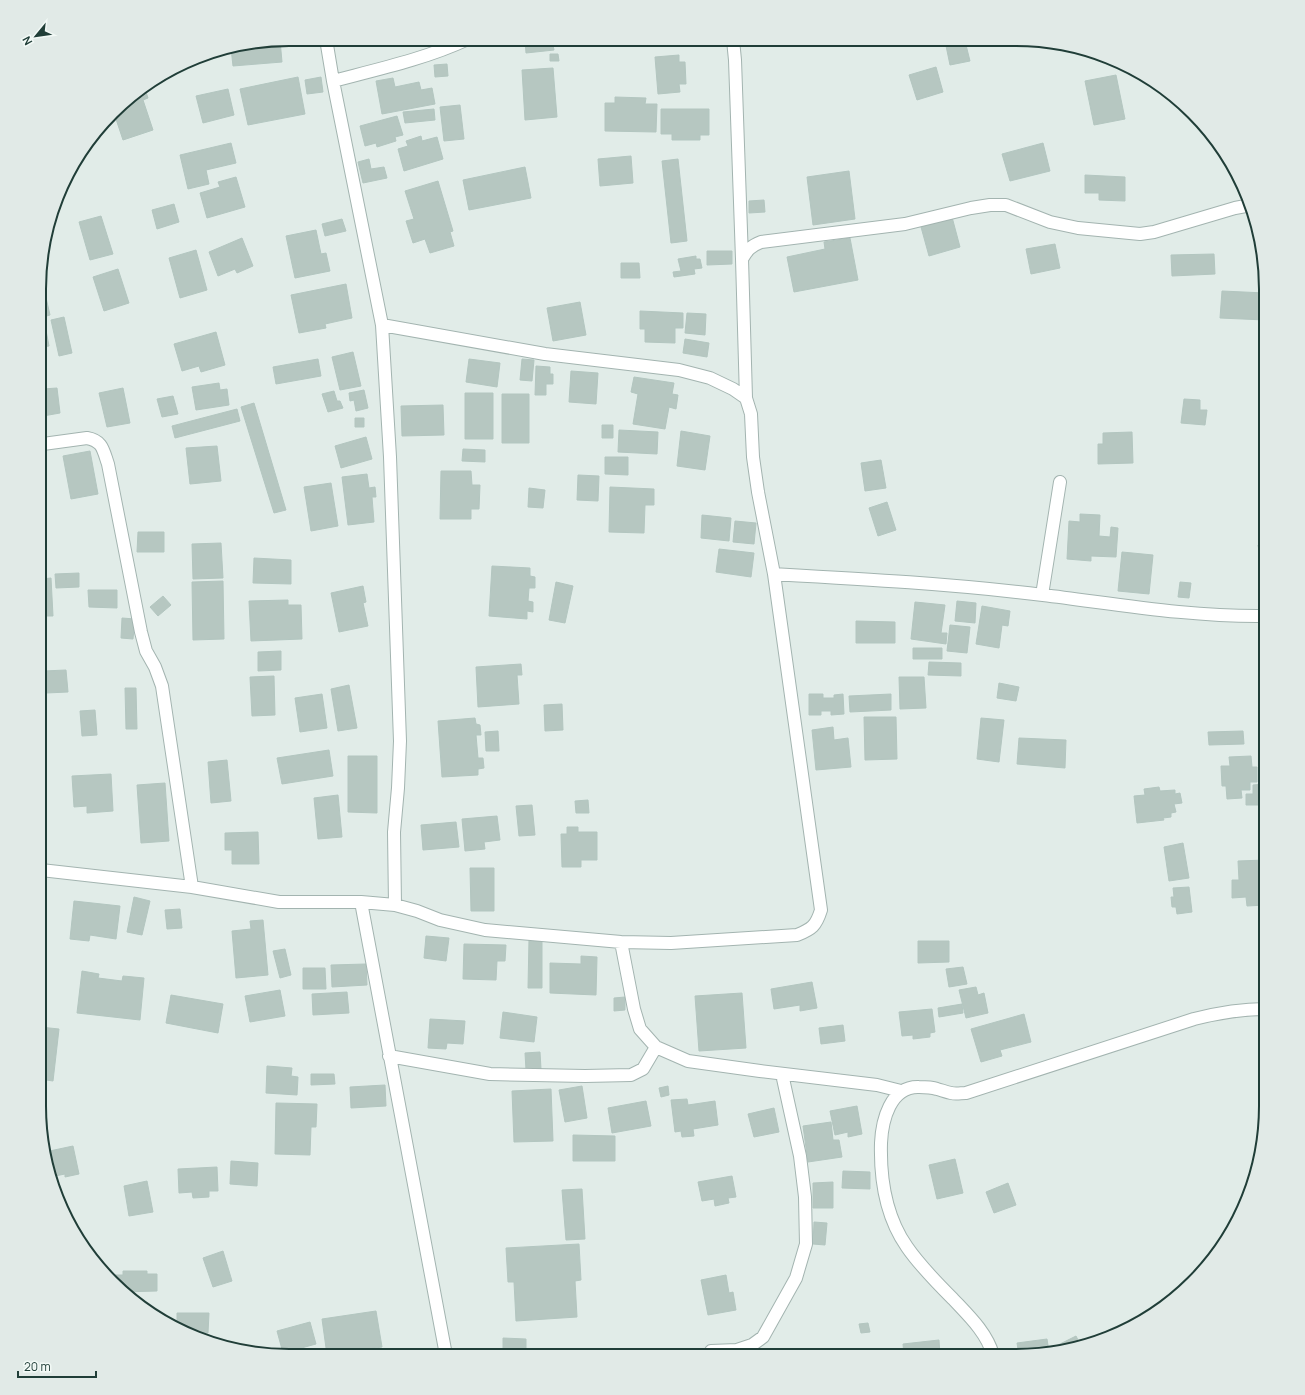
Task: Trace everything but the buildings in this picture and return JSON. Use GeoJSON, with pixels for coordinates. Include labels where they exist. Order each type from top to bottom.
{"type":"FeatureCollection","features":[{"type":"Feature","properties":{"kind":"street"},"geometry":{"type":"LineString","coordinates":[[327,46],[382,325],[390,457],[400,741],[394,832],[395,905]]}},
{"type":"Feature","properties":{"kind":"street"},"geometry":{"type":"LineString","coordinates":[[333,81],[401,64],[454,46]]}},
{"type":"Feature","properties":{"kind":"street"},"geometry":{"type":"LineString","coordinates":[[46,871],[192,887],[279,902],[361,902],[395,905],[417,910],[440,920],[485,930],[621,942],[671,943],[797,935],[809,930],[817,922],[821,910],[774,574],[758,492],[753,457],[751,414],[746,398],[734,46]]}},
{"type":"Feature","properties":{"kind":"street"},"geometry":{"type":"LineString","coordinates":[[742,259],[752,246],[760,242],[905,224],[971,208],[990,205],[1006,205],[1050,222],[1078,228],[1140,234],[1154,232],[1244,206]]}},
{"type":"Feature","properties":{"kind":"street"},"geometry":{"type":"LineString","coordinates":[[382,325],[546,354],[679,370],[710,378],[733,389],[746,398]]}},
{"type":"Feature","properties":{"kind":"street"},"geometry":{"type":"LineString","coordinates":[[46,444],[87,438],[92,439],[101,445],[108,464],[141,632],[146,651],[162,686],[192,887]]}},
{"type":"Feature","properties":{"kind":"street"},"geometry":{"type":"LineString","coordinates":[[1042,595],[1060,482]]}},
{"type":"Feature","properties":{"kind":"street"},"geometry":{"type":"LineString","coordinates":[[774,574],[901,582],[1042,595],[1189,614],[1259,616]]}},
{"type":"Feature","properties":{"kind":"street"},"geometry":{"type":"LineString","coordinates":[[361,902],[445,1349]]}},
{"type":"Feature","properties":{"kind":"street"},"geometry":{"type":"LineString","coordinates":[[621,942],[634,1009],[640,1029],[656,1047],[688,1061],[877,1085],[901,1091],[916,1087],[936,1088],[951,1093],[966,1093],[1194,1019],[1221,1012],[1259,1009]]}},
{"type":"Feature","properties":{"kind":"street"},"geometry":{"type":"LineString","coordinates":[[389,1056],[490,1074],[586,1076],[631,1075],[643,1069],[656,1047]]}},
{"type":"Feature","properties":{"kind":"street"},"geometry":{"type":"LineString","coordinates":[[740,1349],[752,1345],[763,1337],[796,1278],[806,1244],[805,1197],[800,1156],[782,1074]]}},
{"type":"Feature","properties":{"kind":"street"},"geometry":{"type":"LineString","coordinates":[[901,1091],[888,1107],[881,1132],[880,1164],[885,1194],[893,1222],[907,1246],[924,1269],[983,1333],[990,1349]]}}]}
